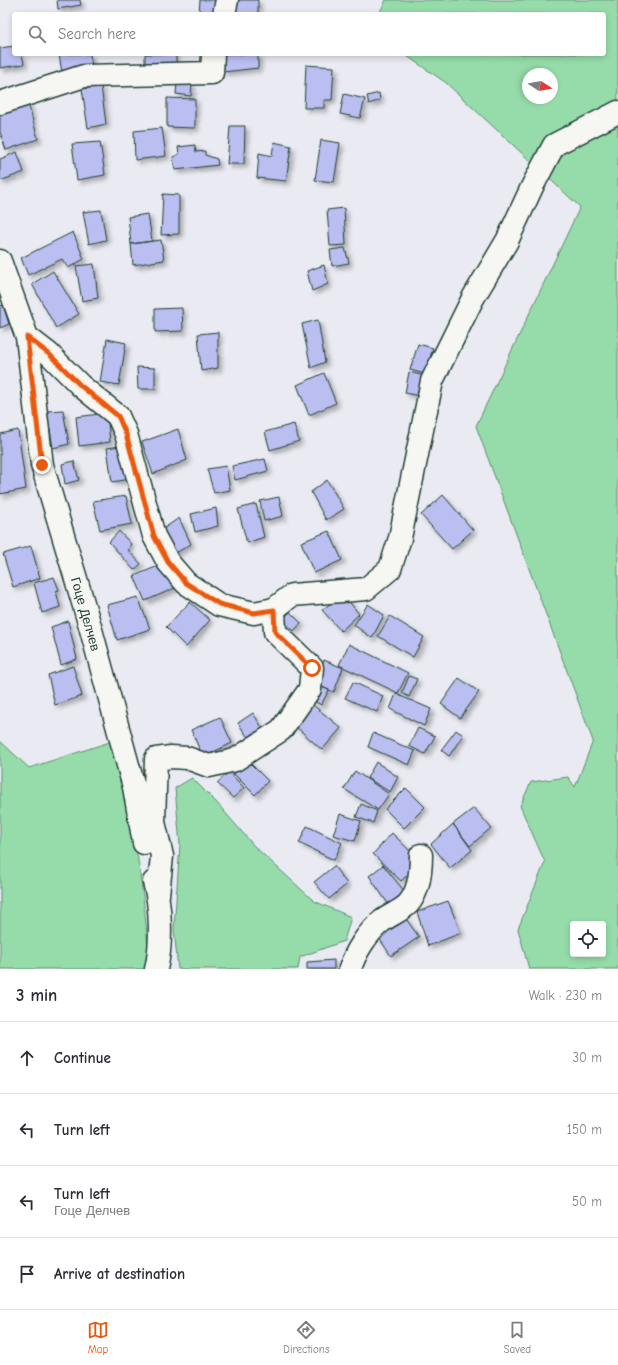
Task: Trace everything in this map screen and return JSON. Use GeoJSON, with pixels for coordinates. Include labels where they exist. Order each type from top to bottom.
{"type":"FeatureCollection","features":[{"type":"Feature","properties":{"kind":"street"},"geometry":{"type":"LineString","coordinates":[[224,12],[227,0]]}},
{"type":"Feature","properties":{"kind":"street"},"geometry":{"type":"LineString","coordinates":[[0,103],[84,76],[212,73],[213,56]]}},
{"type":"Feature","properties":{"kind":"street"},"geometry":{"type":"LineString","coordinates":[[27,337],[49,354],[81,386],[118,416],[126,434],[154,536],[168,562],[186,583],[219,604],[254,613],[274,610],[292,595],[366,589],[390,569],[400,538],[432,381],[473,298],[507,241],[532,187],[554,145],[618,112]]}},
{"type":"Feature","properties":{"kind":"street","name":"Гоце Делчев"},"geometry":{"type":"LineString","coordinates":[[0,261],[27,337],[42,465],[90,626],[134,787],[148,865],[158,895],[159,957],[156,969]]}},
{"type":"Feature","properties":{"kind":"street"},"geometry":{"type":"LineString","coordinates":[[158,895],[162,856],[154,822],[156,759],[171,757],[188,758],[209,766],[235,760],[281,730],[310,689],[312,668],[275,632],[274,610]]}},
{"type":"Feature","properties":{"kind":"street"},"geometry":{"type":"LineString","coordinates":[[350,969],[364,941],[381,922],[408,905],[416,892],[421,868],[421,855]]}},
{"type":"Feature","properties":{"kind":"green space"},"geometry":{"type":"Polygon","coordinates":[[[386,0],[618,0],[618,969],[529,969],[518,929],[545,862],[520,806],[531,782],[568,777],[575,787],[593,741],[476,426],[580,207],[445,82],[407,56],[606,56],[606,12],[380,12],[386,0]]]}},
{"type":"Feature","properties":{"kind":"green space"},"geometry":{"type":"Polygon","coordinates":[[[116,740],[141,882],[145,911],[149,969],[0,969],[0,741],[29,768],[116,740]]]}},
{"type":"Feature","properties":{"kind":"green space"},"geometry":{"type":"Polygon","coordinates":[[[192,778],[217,803],[254,846],[314,901],[351,917],[344,941],[300,957],[298,969],[178,969],[174,929],[180,845],[175,788],[192,778]]]}},
{"type":"Feature","properties":{"kind":"building"},"geometry":{"type":"Polygon","coordinates":[[[57,0],[80,0],[81,5],[58,9],[57,0]]]}},
{"type":"Feature","properties":{"kind":"building"},"geometry":{"type":"Polygon","coordinates":[[[200,0],[220,0],[219,12],[199,12],[200,0]]]}},
{"type":"Feature","properties":{"kind":"building"},"geometry":{"type":"Polygon","coordinates":[[[233,0],[258,0],[258,12],[232,12],[233,0]]]}},
{"type":"Feature","properties":{"kind":"building"},"geometry":{"type":"Polygon","coordinates":[[[12,46],[12,56],[22,56],[24,64],[0,68],[0,48],[12,46]]]}},
{"type":"Feature","properties":{"kind":"building"},"geometry":{"type":"Polygon","coordinates":[[[59,56],[90,56],[92,67],[62,73],[59,56]]]}},
{"type":"Feature","properties":{"kind":"building"},"geometry":{"type":"Polygon","coordinates":[[[145,56],[176,56],[176,67],[145,68],[145,56]]]}},
{"type":"Feature","properties":{"kind":"building"},"geometry":{"type":"Polygon","coordinates":[[[222,56],[258,56],[258,68],[223,72],[222,56]]]}},
{"type":"Feature","properties":{"kind":"building"},"geometry":{"type":"Polygon","coordinates":[[[306,65],[334,67],[332,100],[324,100],[324,108],[304,108],[306,65]]]}},
{"type":"Feature","properties":{"kind":"building"},"geometry":{"type":"Polygon","coordinates":[[[177,82],[192,83],[191,96],[176,94],[177,82]]]}},
{"type":"Feature","properties":{"kind":"building"},"geometry":{"type":"Polygon","coordinates":[[[101,86],[106,124],[88,128],[82,89],[101,86]]]}},
{"type":"Feature","properties":{"kind":"building"},"geometry":{"type":"Polygon","coordinates":[[[379,93],[380,100],[369,104],[367,96],[379,93]]]}},
{"type":"Feature","properties":{"kind":"building"},"geometry":{"type":"Polygon","coordinates":[[[344,94],[365,99],[360,118],[340,114],[344,94]]]}},
{"type":"Feature","properties":{"kind":"building"},"geometry":{"type":"Polygon","coordinates":[[[167,98],[195,99],[195,128],[167,127],[167,98]]]}},
{"type":"Feature","properties":{"kind":"building"},"geometry":{"type":"Polygon","coordinates":[[[28,103],[38,139],[6,150],[0,132],[0,112],[28,103]]]}},
{"type":"Feature","properties":{"kind":"building"},"geometry":{"type":"Polygon","coordinates":[[[230,126],[245,126],[244,164],[227,164],[230,126]]]}},
{"type":"Feature","properties":{"kind":"building"},"geometry":{"type":"Polygon","coordinates":[[[162,128],[166,156],[135,160],[134,131],[162,128]]]}},
{"type":"Feature","properties":{"kind":"building"},"geometry":{"type":"Polygon","coordinates":[[[321,140],[340,143],[334,182],[315,180],[321,140]]]}},
{"type":"Feature","properties":{"kind":"building"},"geometry":{"type":"Polygon","coordinates":[[[100,142],[105,175],[77,180],[72,144],[100,142]]]}},
{"type":"Feature","properties":{"kind":"building"},"geometry":{"type":"Polygon","coordinates":[[[274,142],[291,146],[286,181],[257,178],[259,153],[272,156],[274,142]]]}},
{"type":"Feature","properties":{"kind":"building"},"geometry":{"type":"Polygon","coordinates":[[[195,145],[196,152],[205,151],[205,155],[217,159],[218,165],[175,170],[173,157],[179,154],[178,147],[195,145]]]}},
{"type":"Feature","properties":{"kind":"building"},"geometry":{"type":"Polygon","coordinates":[[[17,152],[24,172],[0,181],[0,159],[17,152]]]}},
{"type":"Feature","properties":{"kind":"building"},"geometry":{"type":"Polygon","coordinates":[[[163,194],[179,195],[179,234],[161,235],[163,194]]]}},
{"type":"Feature","properties":{"kind":"building"},"geometry":{"type":"Polygon","coordinates":[[[344,208],[346,245],[330,246],[327,210],[344,208]]]}},
{"type":"Feature","properties":{"kind":"building"},"geometry":{"type":"Polygon","coordinates":[[[101,210],[106,240],[89,244],[83,212],[101,210]]]}},
{"type":"Feature","properties":{"kind":"building"},"geometry":{"type":"Polygon","coordinates":[[[148,214],[152,241],[131,244],[128,217],[148,214]]]}},
{"type":"Feature","properties":{"kind":"building"},"geometry":{"type":"Polygon","coordinates":[[[73,232],[84,259],[68,268],[62,259],[28,275],[21,258],[73,232]]]}},
{"type":"Feature","properties":{"kind":"building"},"geometry":{"type":"Polygon","coordinates":[[[161,240],[164,260],[133,265],[131,244],[161,240]]]}},
{"type":"Feature","properties":{"kind":"building"},"geometry":{"type":"Polygon","coordinates":[[[345,248],[349,263],[332,266],[330,250],[345,248]]]}},
{"type":"Feature","properties":{"kind":"building"},"geometry":{"type":"Polygon","coordinates":[[[94,264],[98,298],[82,301],[76,266],[94,264]]]}},
{"type":"Feature","properties":{"kind":"building"},"geometry":{"type":"Polygon","coordinates":[[[324,265],[328,284],[312,291],[307,271],[324,265]]]}},
{"type":"Feature","properties":{"kind":"building"},"geometry":{"type":"Polygon","coordinates":[[[53,271],[79,314],[56,328],[32,284],[53,271]]]}},
{"type":"Feature","properties":{"kind":"building"},"geometry":{"type":"Polygon","coordinates":[[[3,305],[9,324],[0,328],[0,306],[3,305]]]}},
{"type":"Feature","properties":{"kind":"building"},"geometry":{"type":"Polygon","coordinates":[[[182,308],[183,331],[155,332],[155,309],[182,308]]]}},
{"type":"Feature","properties":{"kind":"building"},"geometry":{"type":"Polygon","coordinates":[[[318,320],[325,362],[311,368],[302,324],[318,320]]]}},
{"type":"Feature","properties":{"kind":"building"},"geometry":{"type":"Polygon","coordinates":[[[218,332],[218,368],[201,371],[198,334],[218,332]]]}},
{"type":"Feature","properties":{"kind":"building"},"geometry":{"type":"Polygon","coordinates":[[[107,339],[126,343],[119,385],[100,382],[107,339]]]}},
{"type":"Feature","properties":{"kind":"building"},"geometry":{"type":"Polygon","coordinates":[[[418,344],[433,348],[425,374],[410,370],[418,344]]]}},
{"type":"Feature","properties":{"kind":"building"},"geometry":{"type":"Polygon","coordinates":[[[137,367],[155,368],[155,389],[138,389],[137,367]]]}},
{"type":"Feature","properties":{"kind":"building"},"geometry":{"type":"Polygon","coordinates":[[[409,372],[425,376],[419,396],[405,393],[409,372]]]}},
{"type":"Feature","properties":{"kind":"building"},"geometry":{"type":"Polygon","coordinates":[[[324,373],[336,403],[309,415],[297,385],[324,373]]]}},
{"type":"Feature","properties":{"kind":"building"},"geometry":{"type":"Polygon","coordinates":[[[63,410],[69,444],[53,448],[47,411],[63,410]]]}},
{"type":"Feature","properties":{"kind":"building"},"geometry":{"type":"Polygon","coordinates":[[[107,413],[110,442],[79,446],[76,417],[107,413]]]}},
{"type":"Feature","properties":{"kind":"building"},"geometry":{"type":"Polygon","coordinates":[[[294,424],[299,441],[270,450],[265,432],[294,424]]]}},
{"type":"Feature","properties":{"kind":"building"},"geometry":{"type":"Polygon","coordinates":[[[178,429],[187,460],[153,474],[142,442],[178,429]]]}},
{"type":"Feature","properties":{"kind":"building"},"geometry":{"type":"Polygon","coordinates":[[[18,430],[26,489],[0,494],[0,434],[18,430]]]}},
{"type":"Feature","properties":{"kind":"building"},"geometry":{"type":"Polygon","coordinates":[[[126,445],[131,479],[112,482],[107,448],[126,445]]]}},
{"type":"Feature","properties":{"kind":"building"},"geometry":{"type":"Polygon","coordinates":[[[265,459],[268,471],[235,480],[232,466],[265,459]]]}},
{"type":"Feature","properties":{"kind":"building"},"geometry":{"type":"Polygon","coordinates":[[[74,461],[79,480],[65,484],[62,464],[74,461]]]}},
{"type":"Feature","properties":{"kind":"building"},"geometry":{"type":"Polygon","coordinates":[[[226,466],[230,490],[214,493],[207,469],[226,466]]]}},
{"type":"Feature","properties":{"kind":"building"},"geometry":{"type":"Polygon","coordinates":[[[327,480],[344,509],[326,520],[311,492],[327,480]]]}},
{"type":"Feature","properties":{"kind":"building"},"geometry":{"type":"Polygon","coordinates":[[[443,495],[473,530],[452,549],[421,515],[443,495]]]}},
{"type":"Feature","properties":{"kind":"building"},"geometry":{"type":"Polygon","coordinates":[[[126,496],[132,524],[100,530],[93,501],[126,496]]]}},
{"type":"Feature","properties":{"kind":"building"},"geometry":{"type":"Polygon","coordinates":[[[279,497],[283,516],[264,521],[260,501],[279,497]]]}},
{"type":"Feature","properties":{"kind":"building"},"geometry":{"type":"Polygon","coordinates":[[[256,504],[264,537],[247,543],[238,509],[256,504]]]}},
{"type":"Feature","properties":{"kind":"building"},"geometry":{"type":"Polygon","coordinates":[[[216,508],[218,526],[195,532],[191,514],[216,508]]]}},
{"type":"Feature","properties":{"kind":"building"},"geometry":{"type":"Polygon","coordinates":[[[179,518],[191,544],[174,554],[160,531],[179,518]]]}},
{"type":"Feature","properties":{"kind":"building"},"geometry":{"type":"Polygon","coordinates":[[[119,531],[131,544],[128,550],[141,564],[134,570],[109,542],[119,531]]]}},
{"type":"Feature","properties":{"kind":"building"},"geometry":{"type":"Polygon","coordinates":[[[329,531],[342,560],[314,573],[301,542],[329,531]]]}},
{"type":"Feature","properties":{"kind":"building"},"geometry":{"type":"Polygon","coordinates":[[[31,546],[40,578],[13,587],[3,554],[31,546]]]}},
{"type":"Feature","properties":{"kind":"building"},"geometry":{"type":"Polygon","coordinates":[[[163,564],[175,588],[145,601],[134,576],[163,564]]]}},
{"type":"Feature","properties":{"kind":"building"},"geometry":{"type":"Polygon","coordinates":[[[54,577],[59,590],[56,591],[60,607],[42,613],[34,583],[54,577]]]}},
{"type":"Feature","properties":{"kind":"building"},"geometry":{"type":"Polygon","coordinates":[[[343,594],[359,614],[341,631],[322,610],[343,594]]]}},
{"type":"Feature","properties":{"kind":"building"},"geometry":{"type":"Polygon","coordinates":[[[138,597],[150,629],[117,640],[107,605],[138,597]]]}},
{"type":"Feature","properties":{"kind":"building"},"geometry":{"type":"Polygon","coordinates":[[[190,602],[210,620],[186,647],[166,627],[190,602]]]}},
{"type":"Feature","properties":{"kind":"building"},"geometry":{"type":"Polygon","coordinates":[[[368,604],[384,615],[372,638],[354,625],[368,604]]]}},
{"type":"Feature","properties":{"kind":"building"},"geometry":{"type":"Polygon","coordinates":[[[290,612],[301,623],[294,631],[282,620],[290,612]]]}},
{"type":"Feature","properties":{"kind":"building"},"geometry":{"type":"Polygon","coordinates":[[[390,616],[424,637],[413,657],[378,636],[390,616]]]}},
{"type":"Feature","properties":{"kind":"building"},"geometry":{"type":"Polygon","coordinates":[[[68,621],[77,659],[61,665],[51,627],[68,621]]]}},
{"type":"Feature","properties":{"kind":"building"},"geometry":{"type":"Polygon","coordinates":[[[349,644],[408,673],[398,693],[339,665],[349,644]]]}},
{"type":"Feature","properties":{"kind":"building"},"geometry":{"type":"Polygon","coordinates":[[[324,660],[343,668],[334,692],[314,684],[324,660]]]}},
{"type":"Feature","properties":{"kind":"building"},"geometry":{"type":"Polygon","coordinates":[[[73,666],[82,696],[55,705],[48,675],[73,666]]]}},
{"type":"Feature","properties":{"kind":"building"},"geometry":{"type":"Polygon","coordinates":[[[409,676],[417,679],[409,697],[402,693],[409,676]]]}},
{"type":"Feature","properties":{"kind":"building"},"geometry":{"type":"Polygon","coordinates":[[[459,678],[479,692],[460,718],[441,704],[459,678]]]}},
{"type":"Feature","properties":{"kind":"building"},"geometry":{"type":"Polygon","coordinates":[[[353,682],[383,696],[377,712],[345,698],[353,682]]]}},
{"type":"Feature","properties":{"kind":"building"},"geometry":{"type":"Polygon","coordinates":[[[314,684],[329,690],[321,705],[307,696],[314,684]]]}},
{"type":"Feature","properties":{"kind":"building"},"geometry":{"type":"Polygon","coordinates":[[[396,694],[431,709],[424,726],[390,709],[396,694]]]}},
{"type":"Feature","properties":{"kind":"building"},"geometry":{"type":"Polygon","coordinates":[[[312,704],[341,728],[322,750],[293,724],[312,704]]]}},
{"type":"Feature","properties":{"kind":"building"},"geometry":{"type":"Polygon","coordinates":[[[253,713],[263,729],[249,739],[238,723],[253,713]]]}},
{"type":"Feature","properties":{"kind":"building"},"geometry":{"type":"Polygon","coordinates":[[[220,717],[232,743],[203,757],[191,730],[220,717]]]}},
{"type":"Feature","properties":{"kind":"building"},"geometry":{"type":"Polygon","coordinates":[[[418,728],[435,736],[425,754],[409,746],[418,728]]]}},
{"type":"Feature","properties":{"kind":"building"},"geometry":{"type":"Polygon","coordinates":[[[456,730],[463,735],[449,756],[441,750],[456,730]]]}},
{"type":"Feature","properties":{"kind":"building"},"geometry":{"type":"Polygon","coordinates":[[[373,733],[415,751],[409,765],[368,747],[373,733]]]}},
{"type":"Feature","properties":{"kind":"building"},"geometry":{"type":"Polygon","coordinates":[[[247,760],[268,781],[255,795],[234,774],[247,760]]]}},
{"type":"Feature","properties":{"kind":"building"},"geometry":{"type":"Polygon","coordinates":[[[376,762],[398,777],[390,792],[367,778],[376,762]]]}},
{"type":"Feature","properties":{"kind":"building"},"geometry":{"type":"Polygon","coordinates":[[[355,771],[389,794],[378,810],[344,789],[355,771]]]}},
{"type":"Feature","properties":{"kind":"building"},"geometry":{"type":"Polygon","coordinates":[[[229,772],[244,788],[233,798],[217,783],[229,772]]]}},
{"type":"Feature","properties":{"kind":"building"},"geometry":{"type":"Polygon","coordinates":[[[406,788],[425,807],[404,828],[385,809],[406,788]]]}},
{"type":"Feature","properties":{"kind":"building"},"geometry":{"type":"Polygon","coordinates":[[[361,804],[377,811],[373,823],[356,817],[361,804]]]}},
{"type":"Feature","properties":{"kind":"building"},"geometry":{"type":"Polygon","coordinates":[[[474,808],[491,828],[470,846],[453,824],[474,808]]]}},
{"type":"Feature","properties":{"kind":"building"},"geometry":{"type":"Polygon","coordinates":[[[340,814],[361,821],[355,841],[333,835],[340,814]]]}},
{"type":"Feature","properties":{"kind":"building"},"geometry":{"type":"Polygon","coordinates":[[[453,824],[472,850],[450,868],[431,844],[453,824]]]}},
{"type":"Feature","properties":{"kind":"building"},"geometry":{"type":"Polygon","coordinates":[[[307,826],[342,843],[334,860],[299,843],[307,826]]]}},
{"type":"Feature","properties":{"kind":"building"},"geometry":{"type":"Polygon","coordinates":[[[392,833],[421,862],[401,881],[373,854],[392,833]]]}},
{"type":"Feature","properties":{"kind":"building"},"geometry":{"type":"Polygon","coordinates":[[[383,865],[405,892],[389,905],[369,876],[383,865]]]}},
{"type":"Feature","properties":{"kind":"building"},"geometry":{"type":"Polygon","coordinates":[[[334,866],[347,884],[329,899],[314,882],[334,866]]]}},
{"type":"Feature","properties":{"kind":"building"},"geometry":{"type":"Polygon","coordinates":[[[448,901],[461,933],[428,946],[417,912],[448,901]]]}},
{"type":"Feature","properties":{"kind":"building"},"geometry":{"type":"Polygon","coordinates":[[[404,916],[419,937],[391,956],[377,935],[404,916]]]}},
{"type":"Feature","properties":{"kind":"building"},"geometry":{"type":"Polygon","coordinates":[[[334,960],[334,969],[307,969],[307,962],[334,960]]]}},
{"type":"Feature","properties":{"kind":"route"},"geometry":{"type":"LineString","coordinates":[[42,465],[27,337],[49,354],[81,386],[113,410],[118,416],[126,434],[154,536],[168,562],[186,583],[219,604],[254,613],[274,610],[275,632],[312,668]]}}]}
